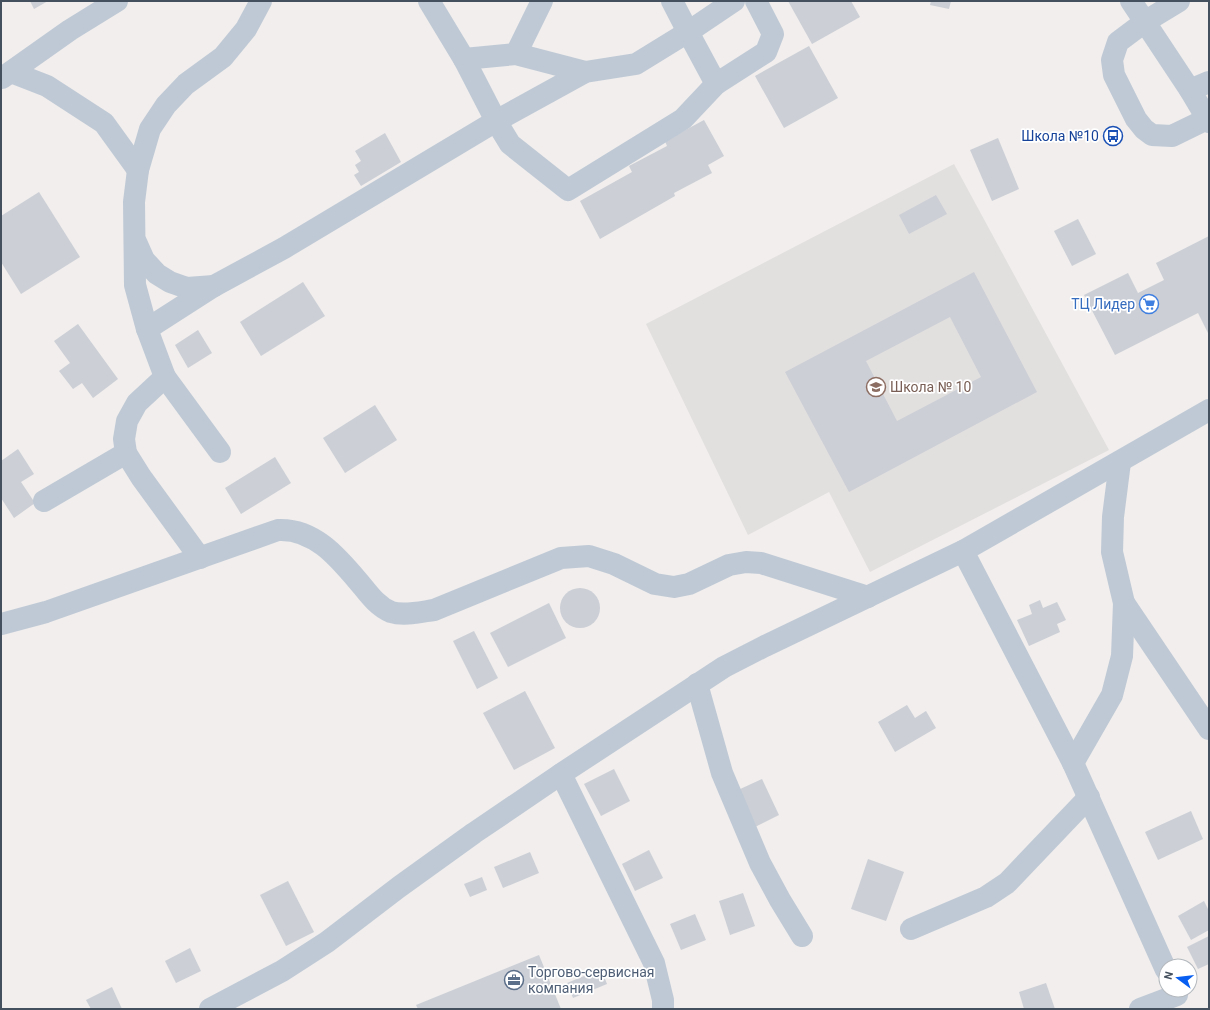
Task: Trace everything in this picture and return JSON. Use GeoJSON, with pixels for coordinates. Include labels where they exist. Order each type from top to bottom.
{"type":"FeatureCollection","features":[{"type":"Feature","properties":{"kind":"street"},"geometry":{"type":"LineString","coordinates":[[6,75],[117,1]]}},
{"type":"Feature","properties":{"kind":"street"},"geometry":{"type":"LineString","coordinates":[[220,452],[165,377],[147,329],[135,285],[134,202],[138,170],[150,129],[166,105],[186,84],[224,57],[246,29],[261,1]]}},
{"type":"Feature","properties":{"kind":"street"},"geometry":{"type":"LineString","coordinates":[[429,1],[464,59],[496,121],[510,144],[568,190],[684,119],[716,84],[766,52],[773,34],[756,1]]}},
{"type":"Feature","properties":{"kind":"street"},"geometry":{"type":"LineString","coordinates":[[516,54],[542,1]]}},
{"type":"Feature","properties":{"kind":"street"},"geometry":{"type":"LineString","coordinates":[[672,1],[716,84]]}},
{"type":"Feature","properties":{"kind":"street"},"geometry":{"type":"LineString","coordinates":[[147,329],[214,286],[284,248],[496,121],[585,72],[636,64],[688,32],[734,1]]}},
{"type":"Feature","properties":{"kind":"street"},"geometry":{"type":"LineString","coordinates":[[1131,1],[1146,21],[1200,86],[1208,121],[1172,136],[1152,135],[1144,129],[1136,119],[1114,75],[1112,60],[1118,42],[1146,21],[1179,1]]}},
{"type":"Feature","properties":{"kind":"street"},"geometry":{"type":"LineString","coordinates":[[464,59],[516,54],[585,72]]}},
{"type":"Feature","properties":{"kind":"street"},"geometry":{"type":"LineString","coordinates":[[6,75],[47,86],[104,123],[138,170]]}},
{"type":"Feature","properties":{"kind":"street"},"geometry":{"type":"LineString","coordinates":[[134,237],[144,260],[156,274],[170,282],[188,288],[214,286]]}},
{"type":"Feature","properties":{"kind":"street"},"geometry":{"type":"LineString","coordinates":[[165,377],[137,403],[127,421],[124,439],[126,452],[140,477],[200,558]]}},
{"type":"Feature","properties":{"kind":"street"},"geometry":{"type":"LineString","coordinates":[[210,1009],[282,971],[327,942],[399,887],[561,774],[696,684],[765,646],[964,551],[1209,410]]}},
{"type":"Feature","properties":{"kind":"street"},"geometry":{"type":"LineString","coordinates":[[44,501],[126,452]]}},
{"type":"Feature","properties":{"kind":"street"},"geometry":{"type":"LineString","coordinates":[[1073,763],[1112,695],[1122,656],[1124,603],[1112,552],[1113,517],[1120,462]]}},
{"type":"Feature","properties":{"kind":"street"},"geometry":{"type":"LineString","coordinates":[[1,624],[46,612],[278,530],[291,529],[306,534],[317,541],[341,562],[378,604],[391,612],[411,614],[434,610],[561,558],[589,556],[614,564],[655,584],[674,588],[689,584],[729,565],[746,562],[761,564],[868,597]]}},
{"type":"Feature","properties":{"kind":"street"},"geometry":{"type":"LineString","coordinates":[[964,551],[1073,763],[1161,958]]}},
{"type":"Feature","properties":{"kind":"street"},"geometry":{"type":"LineString","coordinates":[[1124,603],[1209,729]]}},
{"type":"Feature","properties":{"kind":"street"},"geometry":{"type":"LineString","coordinates":[[696,684],[722,773],[760,863],[802,936]]}},
{"type":"Feature","properties":{"kind":"street"},"geometry":{"type":"LineString","coordinates":[[561,774],[654,963],[663,1000],[663,1009]]}},
{"type":"Feature","properties":{"kind":"street"},"geometry":{"type":"LineString","coordinates":[[911,929],[986,897],[1007,883],[1089,798]]}},
{"type":"Feature","properties":{"kind":"street"},"geometry":{"type":"LineString","coordinates":[[1140,1009],[1180,998]]}},
{"type":"Feature","properties":{"kind":"shaded area","name":"Школа № 10"},"geometry":{"type":"Polygon","coordinates":[[[954,164],[1109,450],[870,572],[829,492],[748,535],[646,324],[954,164]]]}},
{"type":"Feature","properties":{"kind":"building"},"geometry":{"type":"Polygon","coordinates":[[[30,1],[48,1],[34,9],[30,1]]]}},
{"type":"Feature","properties":{"kind":"building"},"geometry":{"type":"Polygon","coordinates":[[[788,1],[851,1],[860,17],[812,44],[788,1]]]}},
{"type":"Feature","properties":{"kind":"building"},"geometry":{"type":"Polygon","coordinates":[[[931,1],[951,1],[949,9],[930,5],[931,1]]]}},
{"type":"Feature","properties":{"kind":"building"},"geometry":{"type":"Polygon","coordinates":[[[809,46],[838,98],[784,128],[755,76],[809,46]]]}},
{"type":"Feature","properties":{"kind":"building"},"geometry":{"type":"Polygon","coordinates":[[[704,120],[724,156],[708,165],[712,173],[674,193],[675,196],[600,239],[580,201],[632,172],[629,166],[667,146],[665,141],[704,120]]]}},
{"type":"Feature","properties":{"kind":"building"},"geometry":{"type":"Polygon","coordinates":[[[385,133],[401,162],[361,186],[354,175],[359,172],[355,165],[361,161],[355,151],[385,133]]]}},
{"type":"Feature","properties":{"kind":"building"},"geometry":{"type":"Polygon","coordinates":[[[998,138],[1019,189],[992,201],[970,150],[998,138]]]}},
{"type":"Feature","properties":{"kind":"building"},"geometry":{"type":"Polygon","coordinates":[[[39,192],[80,257],[21,294],[1,262],[1,216],[39,192]]]}},
{"type":"Feature","properties":{"kind":"building"},"geometry":{"type":"Polygon","coordinates":[[[936,195],[947,214],[909,234],[899,215],[936,195]]]}},
{"type":"Feature","properties":{"kind":"building"},"geometry":{"type":"Polygon","coordinates":[[[1078,219],[1096,254],[1072,266],[1054,231],[1078,219]]]}},
{"type":"Feature","properties":{"kind":"building","name":"ТЦ Лидер"},"geometry":{"type":"Polygon","coordinates":[[[1209,236],[1209,335],[1198,313],[1115,355],[1084,295],[1128,273],[1138,293],[1164,280],[1156,263],[1209,236]]]}},
{"type":"Feature","properties":{"kind":"building"},"geometry":{"type":"Polygon","coordinates":[[[974,272],[1037,392],[849,492],[785,372],[974,272]],[[950,317],[866,361],[897,421],[981,377],[950,317]]]}},
{"type":"Feature","properties":{"kind":"building"},"geometry":{"type":"Polygon","coordinates":[[[303,282],[325,316],[261,356],[240,322],[303,282]]]}},
{"type":"Feature","properties":{"kind":"building"},"geometry":{"type":"Polygon","coordinates":[[[78,324],[118,379],[93,398],[82,383],[73,389],[59,371],[70,363],[54,341],[78,324]]]}},
{"type":"Feature","properties":{"kind":"building"},"geometry":{"type":"Polygon","coordinates":[[[198,330],[212,353],[188,368],[175,345],[198,330]]]}},
{"type":"Feature","properties":{"kind":"building"},"geometry":{"type":"Polygon","coordinates":[[[375,405],[397,440],[345,473],[323,438],[375,405]]]}},
{"type":"Feature","properties":{"kind":"building"},"geometry":{"type":"Polygon","coordinates":[[[18,449],[34,474],[21,482],[35,503],[14,518],[1,498],[1,461],[18,449]]]}},
{"type":"Feature","properties":{"kind":"building"},"geometry":{"type":"Polygon","coordinates":[[[275,457],[291,483],[241,514],[225,488],[275,457]]]}},
{"type":"Feature","properties":{"kind":"building"},"geometry":{"type":"Polygon","coordinates":[[[584,588],[591,591],[597,597],[600,608],[599,616],[591,625],[584,628],[576,628],[569,625],[561,616],[560,604],[563,597],[572,589],[584,588]]]}},
{"type":"Feature","properties":{"kind":"building"},"geometry":{"type":"Polygon","coordinates":[[[1040,600],[1043,608],[1057,602],[1066,620],[1057,624],[1060,632],[1029,646],[1017,620],[1032,614],[1029,605],[1040,600]]]}},
{"type":"Feature","properties":{"kind":"building"},"geometry":{"type":"Polygon","coordinates":[[[549,603],[566,638],[508,667],[490,633],[549,603]]]}},
{"type":"Feature","properties":{"kind":"building"},"geometry":{"type":"Polygon","coordinates":[[[474,631],[498,678],[477,689],[453,641],[474,631]]]}},
{"type":"Feature","properties":{"kind":"building"},"geometry":{"type":"Polygon","coordinates":[[[525,691],[555,748],[514,770],[483,713],[525,691]]]}},
{"type":"Feature","properties":{"kind":"building"},"geometry":{"type":"Polygon","coordinates":[[[907,705],[915,718],[926,711],[936,728],[895,752],[878,722],[907,705]]]}},
{"type":"Feature","properties":{"kind":"building"},"geometry":{"type":"Polygon","coordinates":[[[614,769],[630,801],[601,816],[584,784],[614,769]]]}},
{"type":"Feature","properties":{"kind":"building"},"geometry":{"type":"Polygon","coordinates":[[[762,779],[779,815],[755,827],[738,790],[762,779]]]}},
{"type":"Feature","properties":{"kind":"building"},"geometry":{"type":"Polygon","coordinates":[[[1191,811],[1203,839],[1158,860],[1145,832],[1191,811]]]}},
{"type":"Feature","properties":{"kind":"building"},"geometry":{"type":"Polygon","coordinates":[[[649,850],[663,878],[635,891],[622,864],[649,850]]]}},
{"type":"Feature","properties":{"kind":"building"},"geometry":{"type":"Polygon","coordinates":[[[530,852],[539,873],[503,888],[494,867],[530,852]]]}},
{"type":"Feature","properties":{"kind":"building"},"geometry":{"type":"Polygon","coordinates":[[[868,859],[904,872],[886,921],[851,909],[868,859]]]}},
{"type":"Feature","properties":{"kind":"building"},"geometry":{"type":"Polygon","coordinates":[[[482,877],[487,890],[470,897],[464,884],[482,877]]]}},
{"type":"Feature","properties":{"kind":"building"},"geometry":{"type":"Polygon","coordinates":[[[288,881],[314,932],[286,946],[260,895],[288,881]]]}},
{"type":"Feature","properties":{"kind":"building"},"geometry":{"type":"Polygon","coordinates":[[[743,893],[755,926],[730,935],[719,901],[743,893]]]}},
{"type":"Feature","properties":{"kind":"building"},"geometry":{"type":"Polygon","coordinates":[[[1204,901],[1209,911],[1209,930],[1191,940],[1178,916],[1204,901]]]}},
{"type":"Feature","properties":{"kind":"building"},"geometry":{"type":"Polygon","coordinates":[[[695,914],[706,940],[681,950],[670,924],[695,914]]]}},
{"type":"Feature","properties":{"kind":"building"},"geometry":{"type":"Polygon","coordinates":[[[1209,936],[1209,964],[1198,969],[1198,958],[1192,958],[1187,947],[1209,936]]]}},
{"type":"Feature","properties":{"kind":"building"},"geometry":{"type":"Polygon","coordinates":[[[190,948],[201,971],[176,983],[165,961],[190,948]]]}},
{"type":"Feature","properties":{"kind":"building","name":"Торгово-сервисная компания"},"geometry":{"type":"Polygon","coordinates":[[[539,955],[561,1009],[418,1009],[416,1005],[539,955]]]}},
{"type":"Feature","properties":{"kind":"building"},"geometry":{"type":"Polygon","coordinates":[[[601,969],[607,984],[573,998],[567,983],[601,969]]]}},
{"type":"Feature","properties":{"kind":"building"},"geometry":{"type":"Polygon","coordinates":[[[1046,983],[1055,1009],[1024,1009],[1019,992],[1046,983]]]}},
{"type":"Feature","properties":{"kind":"building"},"geometry":{"type":"Polygon","coordinates":[[[112,987],[122,1009],[91,1009],[86,1000],[112,987]]]}},
{"type":"Feature","properties":{"kind":"place","name":"Школа №10"},"geometry":{"type":"Point","coordinates":[1113,136]}},
{"type":"Feature","properties":{"kind":"place","name":"ТЦ Лидер"},"geometry":{"type":"Point","coordinates":[1149,304]}},
{"type":"Feature","properties":{"kind":"place","name":"Школа № 10"},"geometry":{"type":"Point","coordinates":[876,387]}},
{"type":"Feature","properties":{"kind":"place","name":"Торгово-сервисная компания"},"geometry":{"type":"Point","coordinates":[514,980]}}]}
